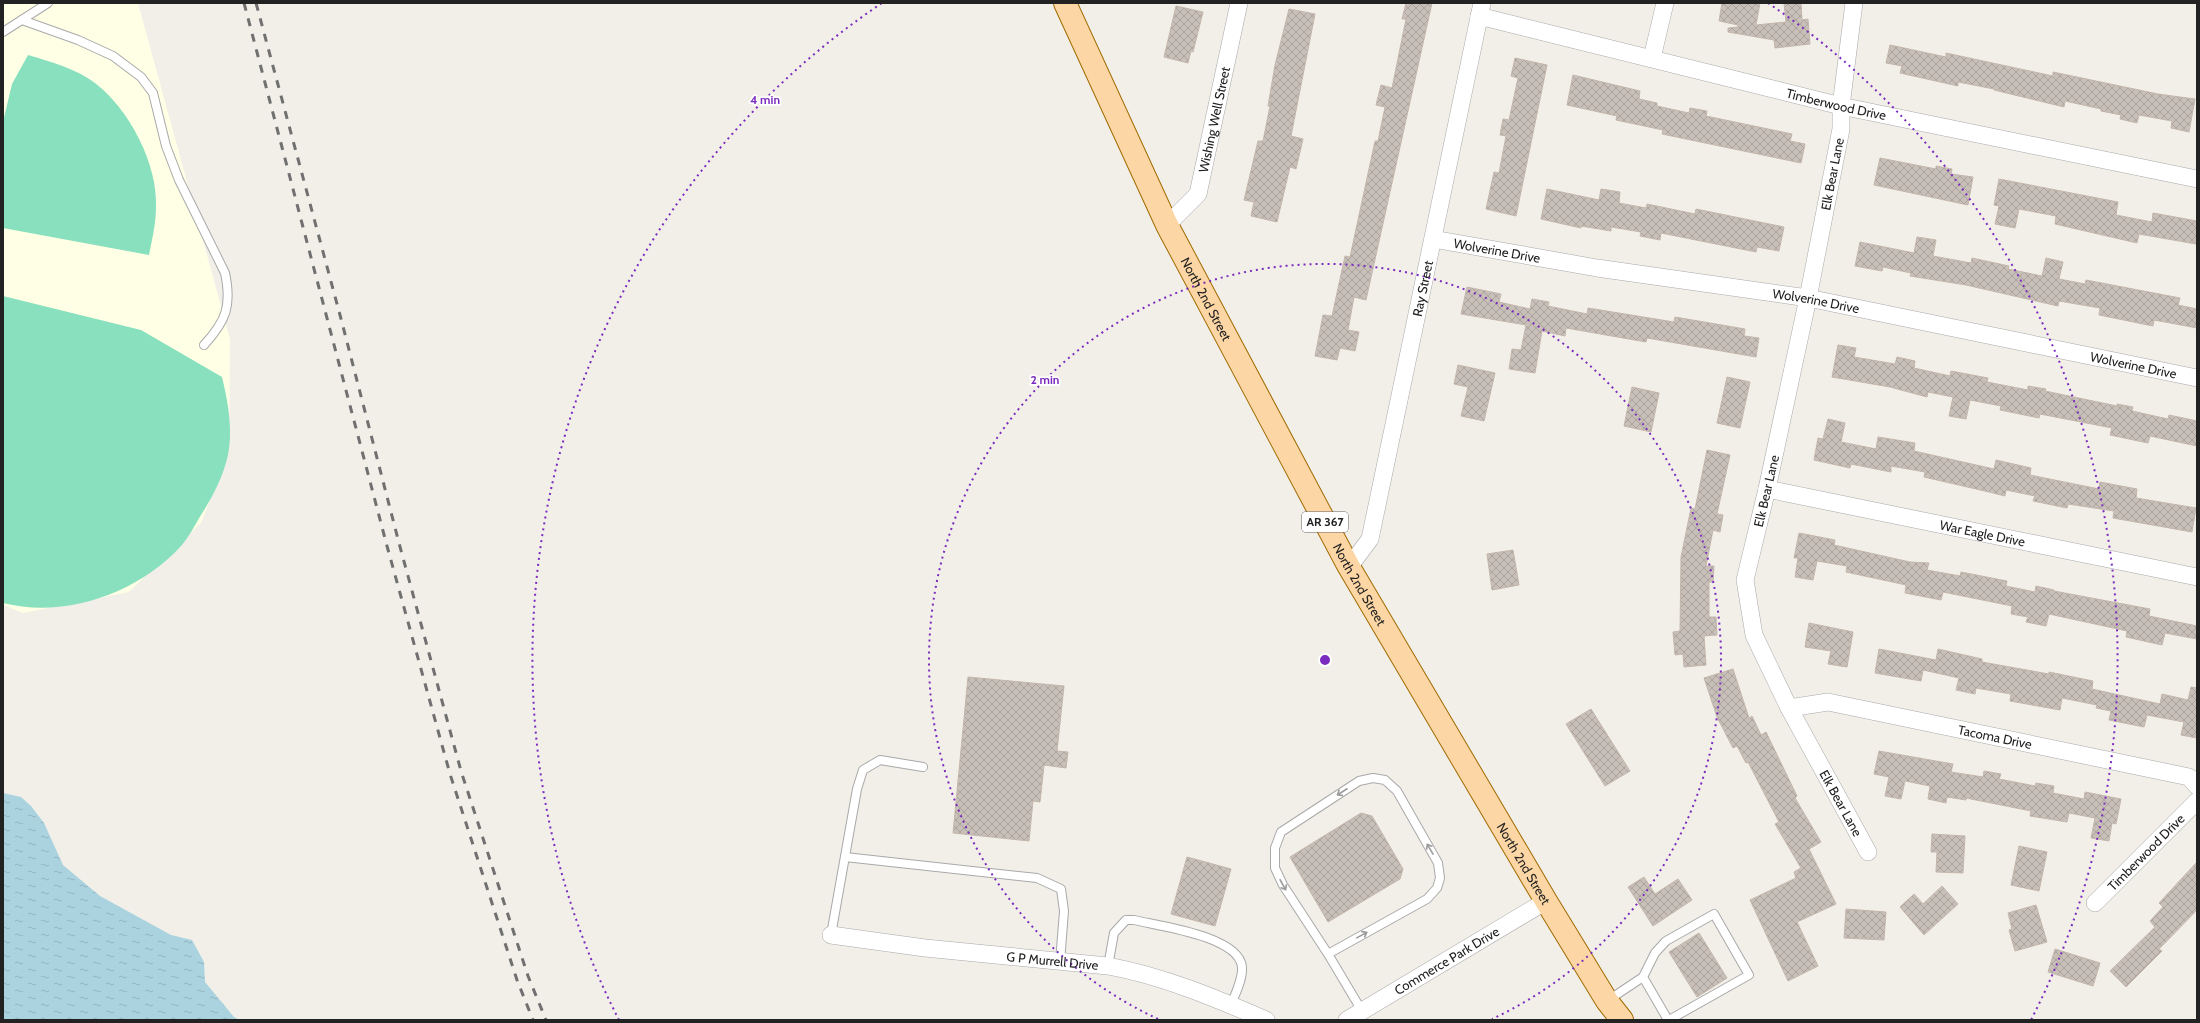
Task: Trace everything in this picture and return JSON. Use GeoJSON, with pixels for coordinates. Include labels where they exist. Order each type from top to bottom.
{"type":"FeatureCollection","features":[{"type":"Feature","properties":{"kind":"main road","name":"North 2nd Street"},"geometry":{"type":"LineString","coordinates":[[1065,3],[1168,225],[1349,567],[1546,901],[1607,1001],[1622,1020]]}},
{"type":"Feature","properties":{"kind":"street","name":"Wishing Well Street"},"geometry":{"type":"LineString","coordinates":[[1168,225],[1198,194],[1239,3]]}},
{"type":"Feature","properties":{"kind":"street"},"geometry":{"type":"LineString","coordinates":[[1652,58],[1664,3]]}},
{"type":"Feature","properties":{"kind":"street","name":"Elk Bear Lane"},"geometry":{"type":"LineString","coordinates":[[1854,3],[1841,106],[1841,129],[1808,298],[1767,490],[1745,580],[1754,635],[1789,708],[1868,852]]}},
{"type":"Feature","properties":{"kind":"street","name":"Timberwood Drive"},"geometry":{"type":"LineString","coordinates":[[1480,9],[1652,58],[1841,106],[2197,179]]}},
{"type":"Feature","properties":{"kind":"street","name":"Ray Street"},"geometry":{"type":"LineString","coordinates":[[1349,567],[1370,539],[1480,9]]}},
{"type":"Feature","properties":{"kind":"street","name":"Wolverine Drive"},"geometry":{"type":"LineString","coordinates":[[1433,239],[1597,268],[1808,298],[2197,378]]}},
{"type":"Feature","properties":{"kind":"street","name":"War Eagle Drive"},"geometry":{"type":"LineString","coordinates":[[1767,490],[2197,577]]}},
{"type":"Feature","properties":{"kind":"street","name":"Tacoma Drive"},"geometry":{"type":"LineString","coordinates":[[1789,708],[1828,702],[2189,777],[2197,786]]}},
{"type":"Feature","properties":{"kind":"street","name":"Timberwood Drive"},"geometry":{"type":"LineString","coordinates":[[2095,903],[2197,800]]}},
{"type":"Feature","properties":{"kind":"street","name":"Commerce Park Drive"},"geometry":{"type":"LineString","coordinates":[[1347,1020],[1546,901]]}},
{"type":"Feature","properties":{"kind":"street","name":"G P Murrell Drive"},"geometry":{"type":"LineString","coordinates":[[831,935],[925,948],[1108,966],[1154,976],[1266,1020]]}},
{"type":"Feature","properties":{"kind":"lane"},"geometry":{"type":"LineString","coordinates":[[3,32],[48,3]]}},
{"type":"Feature","properties":{"kind":"lane"},"geometry":{"type":"LineString","coordinates":[[22,20],[78,40],[113,56],[141,77],[153,93],[166,146],[179,180],[225,273],[228,289],[227,307],[219,329],[204,346]]}},
{"type":"Feature","properties":{"kind":"lane"},"geometry":{"type":"LineString","coordinates":[[831,935],[857,789],[863,770],[880,760],[922,767]]}},
{"type":"Feature","properties":{"kind":"lane"},"geometry":{"type":"LineString","coordinates":[[1328,954],[1427,899],[1437,888],[1440,878],[1438,863],[1397,791],[1384,780],[1373,778],[1359,781],[1281,832],[1274,848],[1275,868],[1283,885],[1328,954],[1362,1011]]}},
{"type":"Feature","properties":{"kind":"lane"},"geometry":{"type":"LineString","coordinates":[[845,857],[1037,878],[1061,889],[1064,911],[1060,962]]}},
{"type":"Feature","properties":{"kind":"lane"},"geometry":{"type":"LineString","coordinates":[[1607,1001],[1643,977],[1655,953],[1666,941],[1714,914],[1749,975],[1669,1020],[1643,977]]}},
{"type":"Feature","properties":{"kind":"lane"},"geometry":{"type":"LineString","coordinates":[[1108,966],[1114,933],[1126,920],[1134,920],[1205,937],[1222,943],[1234,950],[1240,958],[1242,968],[1241,978],[1230,1005]]}},
{"type":"Feature","properties":{"kind":"shaded area"},"geometry":{"type":"Polygon","coordinates":[[[3,3],[138,3],[230,339],[229,452],[201,523],[129,592],[23,613],[3,605],[3,3]]]}},
{"type":"Feature","properties":{"kind":"green space"},"geometry":{"type":"Polygon","coordinates":[[[28,55],[63,66],[79,73],[95,83],[119,107],[130,122],[147,156],[155,190],[156,207],[154,231],[149,255],[3,228],[3,122],[12,84],[28,55]]]}},
{"type":"Feature","properties":{"kind":"green space"},"geometry":{"type":"Polygon","coordinates":[[[3,296],[141,330],[222,377],[229,416],[230,435],[228,455],[210,501],[184,542],[164,563],[144,577],[122,589],[100,598],[76,604],[51,607],[27,607],[3,603],[3,296]]]}},
{"type":"Feature","properties":{"kind":"water"},"geometry":{"type":"Polygon","coordinates":[[[3,793],[21,797],[31,806],[44,823],[63,865],[100,896],[171,935],[192,940],[204,962],[205,982],[234,1017],[240,1020],[3,1020],[3,793]]]}},
{"type":"Feature","properties":{"kind":"building"},"geometry":{"type":"Polygon","coordinates":[[[1406,3],[1432,3],[1366,300],[1354,297],[1348,330],[1359,332],[1355,351],[1340,348],[1337,360],[1315,356],[1323,315],[1332,316],[1345,256],[1350,257],[1375,141],[1378,141],[1385,107],[1376,105],[1381,85],[1392,88],[1406,19],[1402,19],[1406,3]]]}},
{"type":"Feature","properties":{"kind":"building"},"geometry":{"type":"Polygon","coordinates":[[[1722,3],[1760,3],[1756,25],[1786,22],[1784,3],[1801,3],[1802,20],[1808,19],[1810,44],[1775,48],[1774,40],[1728,32],[1728,28],[1738,27],[1738,25],[1719,21],[1722,3]]]}},
{"type":"Feature","properties":{"kind":"building"},"geometry":{"type":"Polygon","coordinates":[[[1176,6],[1203,12],[1193,52],[1191,51],[1188,63],[1164,57],[1176,6]]]}},
{"type":"Feature","properties":{"kind":"building"},"geometry":{"type":"Polygon","coordinates":[[[1289,9],[1315,14],[1291,136],[1303,139],[1296,169],[1290,167],[1277,222],[1251,216],[1254,202],[1244,200],[1258,141],[1263,141],[1270,106],[1268,106],[1275,65],[1289,9]]]}},
{"type":"Feature","properties":{"kind":"building"},"geometry":{"type":"Polygon","coordinates":[[[1890,45],[1946,57],[1946,53],[2053,76],[2053,72],[2158,94],[2195,99],[2189,132],[2171,128],[2172,121],[2139,115],[2137,123],[2120,119],[2121,115],[2065,101],[2064,107],[1994,89],[1958,82],[1958,86],[1900,73],[1902,66],[1886,63],[1890,45]]]}},
{"type":"Feature","properties":{"kind":"building"},"geometry":{"type":"Polygon","coordinates":[[[1515,58],[1547,65],[1516,216],[1486,209],[1494,172],[1499,173],[1506,136],[1500,135],[1503,119],[1509,120],[1518,78],[1511,76],[1515,58]]]}},
{"type":"Feature","properties":{"kind":"building"},"geometry":{"type":"Polygon","coordinates":[[[1573,75],[1640,91],[1639,99],[1657,103],[1657,106],[1689,113],[1690,108],[1707,111],[1706,116],[1792,134],[1790,141],[1805,144],[1801,163],[1662,134],[1663,130],[1616,120],[1617,116],[1567,105],[1573,75]]]}},
{"type":"Feature","properties":{"kind":"building"},"geometry":{"type":"Polygon","coordinates":[[[1880,158],[1936,169],[1936,166],[1952,169],[1951,174],[1973,177],[1968,205],[1874,185],[1880,158]]]}},
{"type":"Feature","properties":{"kind":"building"},"geometry":{"type":"Polygon","coordinates":[[[1999,179],[2118,202],[2116,215],[2152,222],[2153,213],[2197,221],[2196,244],[2139,234],[2137,243],[2055,224],[2056,216],[2019,209],[2015,228],[1995,224],[1999,206],[1994,205],[1999,179]]]}},
{"type":"Feature","properties":{"kind":"building"},"geometry":{"type":"Polygon","coordinates":[[[1547,189],[1599,200],[1601,189],[1620,192],[1619,203],[1646,208],[1647,204],[1695,214],[1696,209],[1784,227],[1779,251],[1757,247],[1756,252],[1661,233],[1660,240],[1640,236],[1641,232],[1611,227],[1611,231],[1581,226],[1581,228],[1541,219],[1547,189]]]}},
{"type":"Feature","properties":{"kind":"building"},"geometry":{"type":"Polygon","coordinates":[[[1917,237],[1936,240],[1933,256],[1971,263],[1972,258],[2009,266],[2008,269],[2042,276],[2046,258],[2063,262],[2059,279],[2085,284],[2086,280],[2180,298],[2178,305],[2197,309],[2197,328],[2154,320],[2153,326],[2099,315],[2100,308],[2059,301],[2058,306],[1966,285],[1910,276],[1911,273],[1883,267],[1882,271],[1855,266],[1860,242],[1914,253],[1917,237]]]}},
{"type":"Feature","properties":{"kind":"building"},"geometry":{"type":"Polygon","coordinates":[[[1467,287],[1501,294],[1499,302],[1530,309],[1532,299],[1549,302],[1548,306],[1587,314],[1588,308],[1674,322],[1675,317],[1745,329],[1744,336],[1759,338],[1756,357],[1647,338],[1646,342],[1566,328],[1565,336],[1542,331],[1535,373],[1509,369],[1512,349],[1521,350],[1526,325],[1461,314],[1467,287]]]}},
{"type":"Feature","properties":{"kind":"building"},"geometry":{"type":"Polygon","coordinates":[[[1838,345],[1856,348],[1854,357],[1895,364],[1897,357],[1915,361],[1914,368],[1950,376],[1951,371],[1988,378],[1987,382],[2028,390],[2028,386],[2046,389],[2045,391],[2117,406],[2117,404],[2133,407],[2132,411],[2168,419],[2169,415],[2197,421],[2197,446],[2150,436],[2148,443],[2110,435],[2112,428],[2040,414],[2039,418],[2000,410],[2001,406],[1970,400],[1966,419],[1949,416],[1953,397],[1928,392],[1927,397],[1890,387],[1832,377],[1838,345]]]}},
{"type":"Feature","properties":{"kind":"building"},"geometry":{"type":"Polygon","coordinates":[[[1458,365],[1495,373],[1484,421],[1461,416],[1468,387],[1454,384],[1458,365]]]}},
{"type":"Feature","properties":{"kind":"building"},"geometry":{"type":"Polygon","coordinates":[[[1727,377],[1750,382],[1740,428],[1717,423],[1727,377]]]}},
{"type":"Feature","properties":{"kind":"building"},"geometry":{"type":"Polygon","coordinates":[[[1632,387],[1659,393],[1651,432],[1624,426],[1632,387]]]}},
{"type":"Feature","properties":{"kind":"building"},"geometry":{"type":"Polygon","coordinates":[[[1828,419],[1845,423],[1841,442],[1876,449],[1878,437],[1915,443],[1914,451],[1994,469],[1996,460],[2031,468],[2030,475],[2099,489],[2100,482],[2137,489],[2136,498],[2196,508],[2192,532],[2113,518],[2114,511],[2068,504],[2067,508],[2033,501],[2035,496],[2006,490],[2005,496],[1924,477],[1925,472],[1891,466],[1891,472],[1851,464],[1850,468],[1814,460],[1818,438],[1823,439],[1828,419]]]}},
{"type":"Feature","properties":{"kind":"building"},"geometry":{"type":"Polygon","coordinates":[[[1707,450],[1730,455],[1717,514],[1723,515],[1720,532],[1713,530],[1706,566],[1714,566],[1713,582],[1709,582],[1709,617],[1716,617],[1717,635],[1704,636],[1706,665],[1684,667],[1683,654],[1675,655],[1673,632],[1680,631],[1681,557],[1691,508],[1695,509],[1707,450]]]}},
{"type":"Feature","properties":{"kind":"building"},"geometry":{"type":"Polygon","coordinates":[[[1799,533],[1835,540],[1834,545],[1910,562],[1929,563],[1927,570],[1960,576],[1961,572],[2007,581],[2006,586],[2035,592],[2036,586],[2054,591],[2150,609],[2149,616],[2197,626],[2197,639],[2165,633],[2162,645],[2126,637],[2127,631],[2049,614],[2046,626],[2026,622],[2028,617],[2011,614],[2012,606],[1943,592],[1941,600],[1905,593],[1906,585],[1846,572],[1847,566],[1817,561],[1813,580],[1795,577],[1798,558],[1794,558],[1799,533]]]}},
{"type":"Feature","properties":{"kind":"building"},"geometry":{"type":"Polygon","coordinates":[[[1513,550],[1519,585],[1492,590],[1487,554],[1513,550]]]}},
{"type":"Feature","properties":{"kind":"building"},"geometry":{"type":"Polygon","coordinates":[[[1809,623],[1853,632],[1847,667],[1828,664],[1831,651],[1805,647],[1809,623]]]}},
{"type":"Feature","properties":{"kind":"building"},"geometry":{"type":"Polygon","coordinates":[[[1879,649],[1936,660],[1938,649],[1982,659],[1982,662],[2049,674],[2049,672],[2093,681],[2092,689],[2160,704],[2162,694],[2188,700],[2191,687],[2197,688],[2197,738],[2181,735],[2184,722],[2147,715],[2144,727],[2109,720],[2111,711],[2096,708],[2097,705],[2062,698],[2060,710],[2010,701],[2011,694],[1976,688],[1975,694],[1956,690],[1959,678],[1923,670],[1921,681],[1875,673],[1879,649]]]}},
{"type":"Feature","properties":{"kind":"building"},"geometry":{"type":"Polygon","coordinates":[[[1733,669],[1749,718],[1752,716],[1761,735],[1766,732],[1797,796],[1795,798],[1821,842],[1809,849],[1836,904],[1797,922],[1818,966],[1788,981],[1750,900],[1796,878],[1794,872],[1801,868],[1775,824],[1779,822],[1748,762],[1746,763],[1737,746],[1733,748],[1717,717],[1704,678],[1733,669]]]}},
{"type":"Feature","properties":{"kind":"building"},"geometry":{"type":"Polygon","coordinates":[[[968,677],[1064,686],[1057,751],[1068,752],[1066,768],[1044,765],[1040,802],[1033,801],[1029,841],[953,833],[968,677]]]}},
{"type":"Feature","properties":{"kind":"building"},"geometry":{"type":"Polygon","coordinates":[[[1591,709],[1630,771],[1605,786],[1566,724],[1591,709]]]}},
{"type":"Feature","properties":{"kind":"building"},"geometry":{"type":"Polygon","coordinates":[[[1879,751],[1953,764],[1951,772],[1983,777],[1984,771],[2001,774],[1999,779],[2035,786],[2036,783],[2054,786],[2053,793],[2084,799],[2085,792],[2121,799],[2116,824],[2112,823],[2109,841],[2091,838],[2095,818],[2069,813],[2067,822],[2030,816],[2031,811],[1966,798],[1966,800],[1947,797],[1946,803],[1928,799],[1930,786],[1905,781],[1901,799],[1885,796],[1889,777],[1874,774],[1879,751]]]}},
{"type":"Feature","properties":{"kind":"building"},"geometry":{"type":"Polygon","coordinates":[[[1361,813],[1372,816],[1403,869],[1400,879],[1328,922],[1290,857],[1361,813]]]}},
{"type":"Feature","properties":{"kind":"building"},"geometry":{"type":"Polygon","coordinates":[[[1932,834],[1965,836],[1963,873],[1936,872],[1937,852],[1931,852],[1932,834]]]}},
{"type":"Feature","properties":{"kind":"building"},"geometry":{"type":"Polygon","coordinates":[[[2019,846],[2047,852],[2039,891],[2011,885],[2019,846]]]}},
{"type":"Feature","properties":{"kind":"building"},"geometry":{"type":"Polygon","coordinates":[[[1187,857],[1231,869],[1215,926],[1171,914],[1187,857]]]}},
{"type":"Feature","properties":{"kind":"building"},"geometry":{"type":"Polygon","coordinates":[[[2197,862],[2197,910],[2159,949],[2162,951],[2126,987],[2110,971],[2155,927],[2150,921],[2163,907],[2159,903],[2197,862]]]}},
{"type":"Feature","properties":{"kind":"building"},"geometry":{"type":"Polygon","coordinates":[[[1644,877],[1655,894],[1678,879],[1692,900],[1653,926],[1628,887],[1644,877]]]}},
{"type":"Feature","properties":{"kind":"building"},"geometry":{"type":"Polygon","coordinates":[[[1942,886],[1958,904],[1924,935],[1900,907],[1914,894],[1923,904],[1942,886]]]}},
{"type":"Feature","properties":{"kind":"building"},"geometry":{"type":"Polygon","coordinates":[[[2036,905],[2047,942],[2015,951],[2009,930],[2012,929],[2008,913],[2036,905]]]}},
{"type":"Feature","properties":{"kind":"building"},"geometry":{"type":"Polygon","coordinates":[[[1846,909],[1886,912],[1884,940],[1844,938],[1846,909]]]}},
{"type":"Feature","properties":{"kind":"building"},"geometry":{"type":"Polygon","coordinates":[[[1699,933],[1727,978],[1697,997],[1669,952],[1699,933]]]}},
{"type":"Feature","properties":{"kind":"building"},"geometry":{"type":"Polygon","coordinates":[[[2055,949],[2100,963],[2093,986],[2048,972],[2055,949]]]}},
{"type":"Feature","properties":{"kind":"railway"},"geometry":{"type":"LineString","coordinates":[[244,3],[387,546],[450,774],[517,980],[533,1020]]}},
{"type":"Feature","properties":{"kind":"railway"},"geometry":{"type":"LineString","coordinates":[[256,3],[461,771],[528,976],[546,1020]]}}]}
